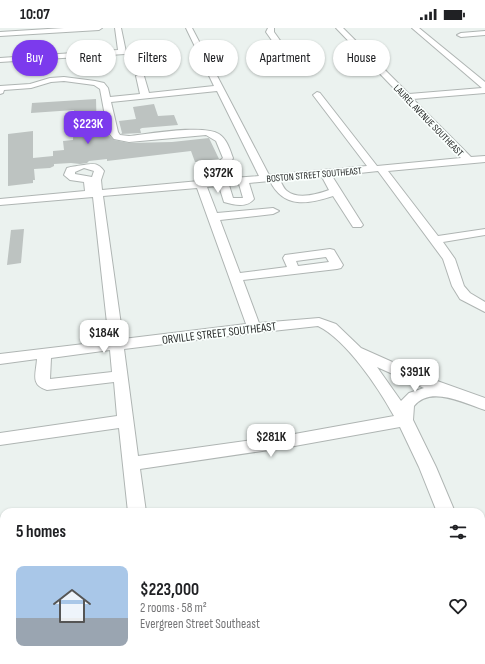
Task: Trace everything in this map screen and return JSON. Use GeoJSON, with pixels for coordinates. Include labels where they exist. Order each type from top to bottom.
{"type":"FeatureCollection","features":[{"type":"Feature","properties":{"kind":"street"},"geometry":{"type":"LineString","coordinates":[[0,34],[99,28]]}},
{"type":"Feature","properties":{"kind":"street"},"geometry":{"type":"LineString","coordinates":[[0,60],[122,52],[118,28]]}},
{"type":"Feature","properties":{"kind":"street"},"geometry":{"type":"LineString","coordinates":[[189,28],[220,88],[270,178],[283,193],[292,197],[301,198],[321,196],[335,191]]}},
{"type":"Feature","properties":{"kind":"street"},"geometry":{"type":"LineString","coordinates":[[271,28],[270,32],[276,40]]}},
{"type":"Feature","properties":{"kind":"street","name":"LAUREL AVENUE SOUTHEAST"},"geometry":{"type":"LineString","coordinates":[[339,28],[468,160]]}},
{"type":"Feature","properties":{"kind":"street"},"geometry":{"type":"LineString","coordinates":[[415,28],[485,86]]}},
{"type":"Feature","properties":{"kind":"street"},"geometry":{"type":"LineString","coordinates":[[461,35],[485,33]]}},
{"type":"Feature","properties":{"kind":"street"},"geometry":{"type":"LineString","coordinates":[[140,76],[145,96]]}},
{"type":"Feature","properties":{"kind":"street"},"geometry":{"type":"LineString","coordinates":[[0,89],[31,86],[50,80],[67,79],[100,84],[103,87],[115,136],[118,138],[129,139],[200,132],[212,133],[217,136],[228,158],[227,161],[221,164],[210,166],[228,200],[234,202],[247,201],[249,199],[243,181]]}},
{"type":"Feature","properties":{"kind":"street"},"geometry":{"type":"LineString","coordinates":[[106,100],[220,88]]}},
{"type":"Feature","properties":{"kind":"street"},"geometry":{"type":"LineString","coordinates":[[407,97],[485,90]]}},
{"type":"Feature","properties":{"kind":"street"},"geometry":{"type":"LineString","coordinates":[[317,95],[436,240],[449,258],[458,286],[465,296],[485,308]]}},
{"type":"Feature","properties":{"kind":"street","name":"BOSTON STREET SOUTHEAST"},"geometry":{"type":"LineString","coordinates":[[0,202],[485,159]]}},
{"type":"Feature","properties":{"kind":"street"},"geometry":{"type":"LineString","coordinates":[[94,177],[74,178],[69,176],[71,170],[84,167],[97,168],[94,177],[94,194],[116,345],[136,508]]}},
{"type":"Feature","properties":{"kind":"street"},"geometry":{"type":"LineString","coordinates":[[325,173],[357,225]]}},
{"type":"Feature","properties":{"kind":"street"},"geometry":{"type":"LineString","coordinates":[[201,184],[254,328]]}},
{"type":"Feature","properties":{"kind":"street"},"geometry":{"type":"LineString","coordinates":[[213,217],[273,212]]}},
{"type":"Feature","properties":{"kind":"street"},"geometry":{"type":"LineString","coordinates":[[436,240],[485,232]]}},
{"type":"Feature","properties":{"kind":"street"},"geometry":{"type":"LineString","coordinates":[[235,277],[294,270]]}},
{"type":"Feature","properties":{"kind":"street","name":"ORVILLE STREET SOUTHEAST"},"geometry":{"type":"LineString","coordinates":[[0,359],[254,328],[318,322],[330,326],[356,351]]}},
{"type":"Feature","properties":{"kind":"street"},"geometry":{"type":"LineString","coordinates":[[356,351],[447,391],[485,404]]}},
{"type":"Feature","properties":{"kind":"street"},"geometry":{"type":"LineString","coordinates":[[356,351],[393,400],[405,420],[424,458],[444,508]]}},
{"type":"Feature","properties":{"kind":"street"},"geometry":{"type":"LineString","coordinates":[[44,354],[44,384],[47,385],[120,376]]}},
{"type":"Feature","properties":{"kind":"street"},"geometry":{"type":"LineString","coordinates":[[405,420],[406,408],[410,400],[423,394],[447,391]]}},
{"type":"Feature","properties":{"kind":"street"},"geometry":{"type":"LineString","coordinates":[[131,464],[289,441],[405,420]]}},
{"type":"Feature","properties":{"kind":"street"},"geometry":{"type":"LineString","coordinates":[[0,439],[126,421]]}},
{"type":"Feature","properties":{"kind":"building"},"geometry":{"type":"Polygon","coordinates":[[[96,99],[97,136],[108,135],[114,140],[129,143],[172,142],[209,138],[219,159],[195,162],[191,151],[107,161],[107,159],[89,161],[87,163],[80,164],[54,164],[54,166],[50,168],[34,169],[35,180],[33,180],[33,183],[8,186],[8,134],[33,131],[33,158],[53,156],[53,151],[64,150],[63,141],[73,140],[74,110],[31,113],[32,103],[96,99]]]}},
{"type":"Feature","properties":{"kind":"building"},"geometry":{"type":"Polygon","coordinates":[[[154,104],[158,116],[174,115],[178,125],[142,128],[140,129],[141,133],[121,134],[119,121],[136,119],[133,107],[154,104]]]}},
{"type":"Feature","properties":{"kind":"building"},"geometry":{"type":"Polygon","coordinates":[[[24,229],[21,263],[7,265],[11,230],[24,229]]]}}]}
